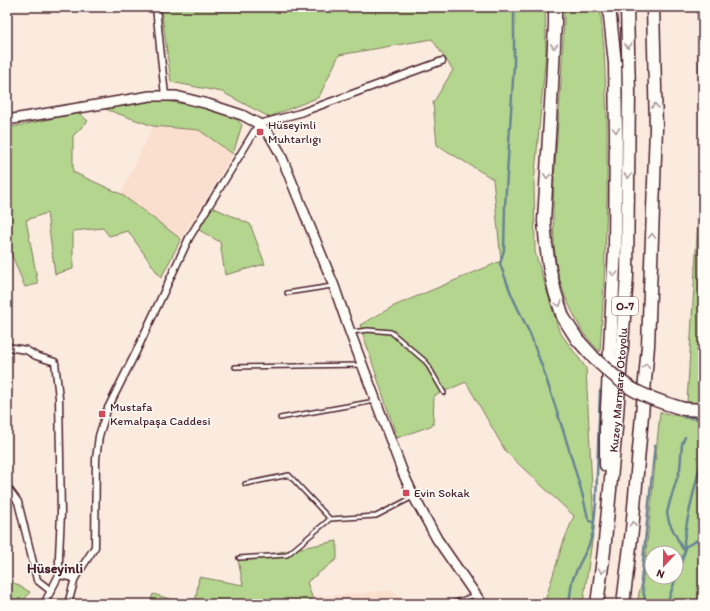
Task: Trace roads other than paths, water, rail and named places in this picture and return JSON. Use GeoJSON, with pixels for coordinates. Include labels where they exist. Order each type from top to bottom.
{"type":"FeatureCollection","features":[{"type":"Feature","properties":{"kind":"highway"},"geometry":{"type":"LineString","coordinates":[[555,7],[553,80],[544,222],[549,266],[555,292],[563,316],[577,339],[595,359],[633,390],[651,398],[684,409],[703,410]]}},
{"type":"Feature","properties":{"kind":"highway"},"geometry":{"type":"LineString","coordinates":[[604,551],[606,429],[615,247],[616,157],[615,63],[609,7]]}},
{"type":"Feature","properties":{"kind":"highway","name":"Kuzey Marmara Otoyolu"},"geometry":{"type":"LineString","coordinates":[[597,604],[604,551],[616,428],[627,276],[629,93],[627,7]]}},
{"type":"Feature","properties":{"kind":"highway","name":"Kuzey Marmara Otoyolu"},"geometry":{"type":"LineString","coordinates":[[623,604],[632,530],[648,346],[656,128],[653,7]]}},
{"type":"Feature","properties":{"kind":"main road"},"geometry":{"type":"LineString","coordinates":[[7,120],[150,96],[176,96],[242,115],[259,124],[271,137],[280,153],[334,286],[403,474],[437,539],[482,604]]}},
{"type":"Feature","properties":{"kind":"street"},"geometry":{"type":"LineString","coordinates":[[156,7],[165,96]]}},
{"type":"Feature","properties":{"kind":"street"},"geometry":{"type":"LineString","coordinates":[[68,604],[74,578],[95,547],[96,459],[99,436],[107,410],[190,238],[259,124],[300,112],[442,61]]}},
{"type":"Feature","properties":{"kind":"street"},"geometry":{"type":"LineString","coordinates":[[7,347],[26,350],[36,356],[55,362],[59,398],[61,490],[59,575],[44,604]]}},
{"type":"Feature","properties":{"kind":"street"},"geometry":{"type":"LineString","coordinates":[[7,486],[18,502],[37,580],[51,592]]}},
{"type":"Feature","properties":{"kind":"street"},"geometry":{"type":"LineString","coordinates":[[59,575],[74,578]]}},
{"type":"Feature","properties":{"kind":"lane"},"geometry":{"type":"LineString","coordinates":[[286,293],[334,286]]}},
{"type":"Feature","properties":{"kind":"lane"},"geometry":{"type":"LineString","coordinates":[[350,332],[368,330],[391,332],[426,362],[444,393]]}},
{"type":"Feature","properties":{"kind":"lane"},"geometry":{"type":"LineString","coordinates":[[235,367],[362,365]]}},
{"type":"Feature","properties":{"kind":"lane"},"geometry":{"type":"LineString","coordinates":[[280,418],[376,401]]}},
{"type":"Feature","properties":{"kind":"lane"},"geometry":{"type":"LineString","coordinates":[[245,484],[289,475],[330,519]]}},
{"type":"Feature","properties":{"kind":"lane"},"geometry":{"type":"LineString","coordinates":[[239,558],[287,555],[330,519],[376,516],[414,497]]}},
{"type":"Feature","properties":{"kind":"lane"},"geometry":{"type":"LineString","coordinates":[[450,604],[475,595]]}},
{"type":"Feature","properties":{"kind":"waterway"},"geometry":{"type":"LineString","coordinates":[[514,12],[514,64],[505,206],[504,250],[500,264],[512,296],[530,334],[543,369],[564,433],[588,518],[594,523]]}},
{"type":"Feature","properties":{"kind":"waterway"},"geometry":{"type":"LineString","coordinates":[[569,604],[572,581],[589,545],[593,532],[596,503],[600,391]]}},
{"type":"Feature","properties":{"kind":"waterway"},"geometry":{"type":"LineString","coordinates":[[685,417],[703,418]]}},
{"type":"Feature","properties":{"kind":"waterway"},"geometry":{"type":"LineString","coordinates":[[680,545],[669,522],[667,513],[680,469],[682,444],[685,437]]}},
{"type":"Feature","properties":{"kind":"waterway"},"geometry":{"type":"LineString","coordinates":[[646,604],[641,581],[655,445]]}},
{"type":"Feature","properties":{"kind":"waterway"},"geometry":{"type":"LineString","coordinates":[[667,604],[685,551],[684,541],[687,522],[703,453]]}},
{"type":"Feature","properties":{"kind":"waterway"},"geometry":{"type":"LineString","coordinates":[[685,547],[703,537]]}},
{"type":"Feature","properties":{"kind":"place","name":"Hüseyinli Muhtarlığı"},"geometry":{"type":"Point","coordinates":[260,132]}},
{"type":"Feature","properties":{"kind":"place","name":"Mustafa Kemalpaşa Caddesi"},"geometry":{"type":"Point","coordinates":[102,414]}},
{"type":"Feature","properties":{"kind":"place","name":"Evin Sokak"},"geometry":{"type":"Point","coordinates":[406,493]}},
{"type":"Feature","properties":{"kind":"district","name":"Hüseyinli"},"geometry":{"type":"Point","coordinates":[55,568]}}]}
